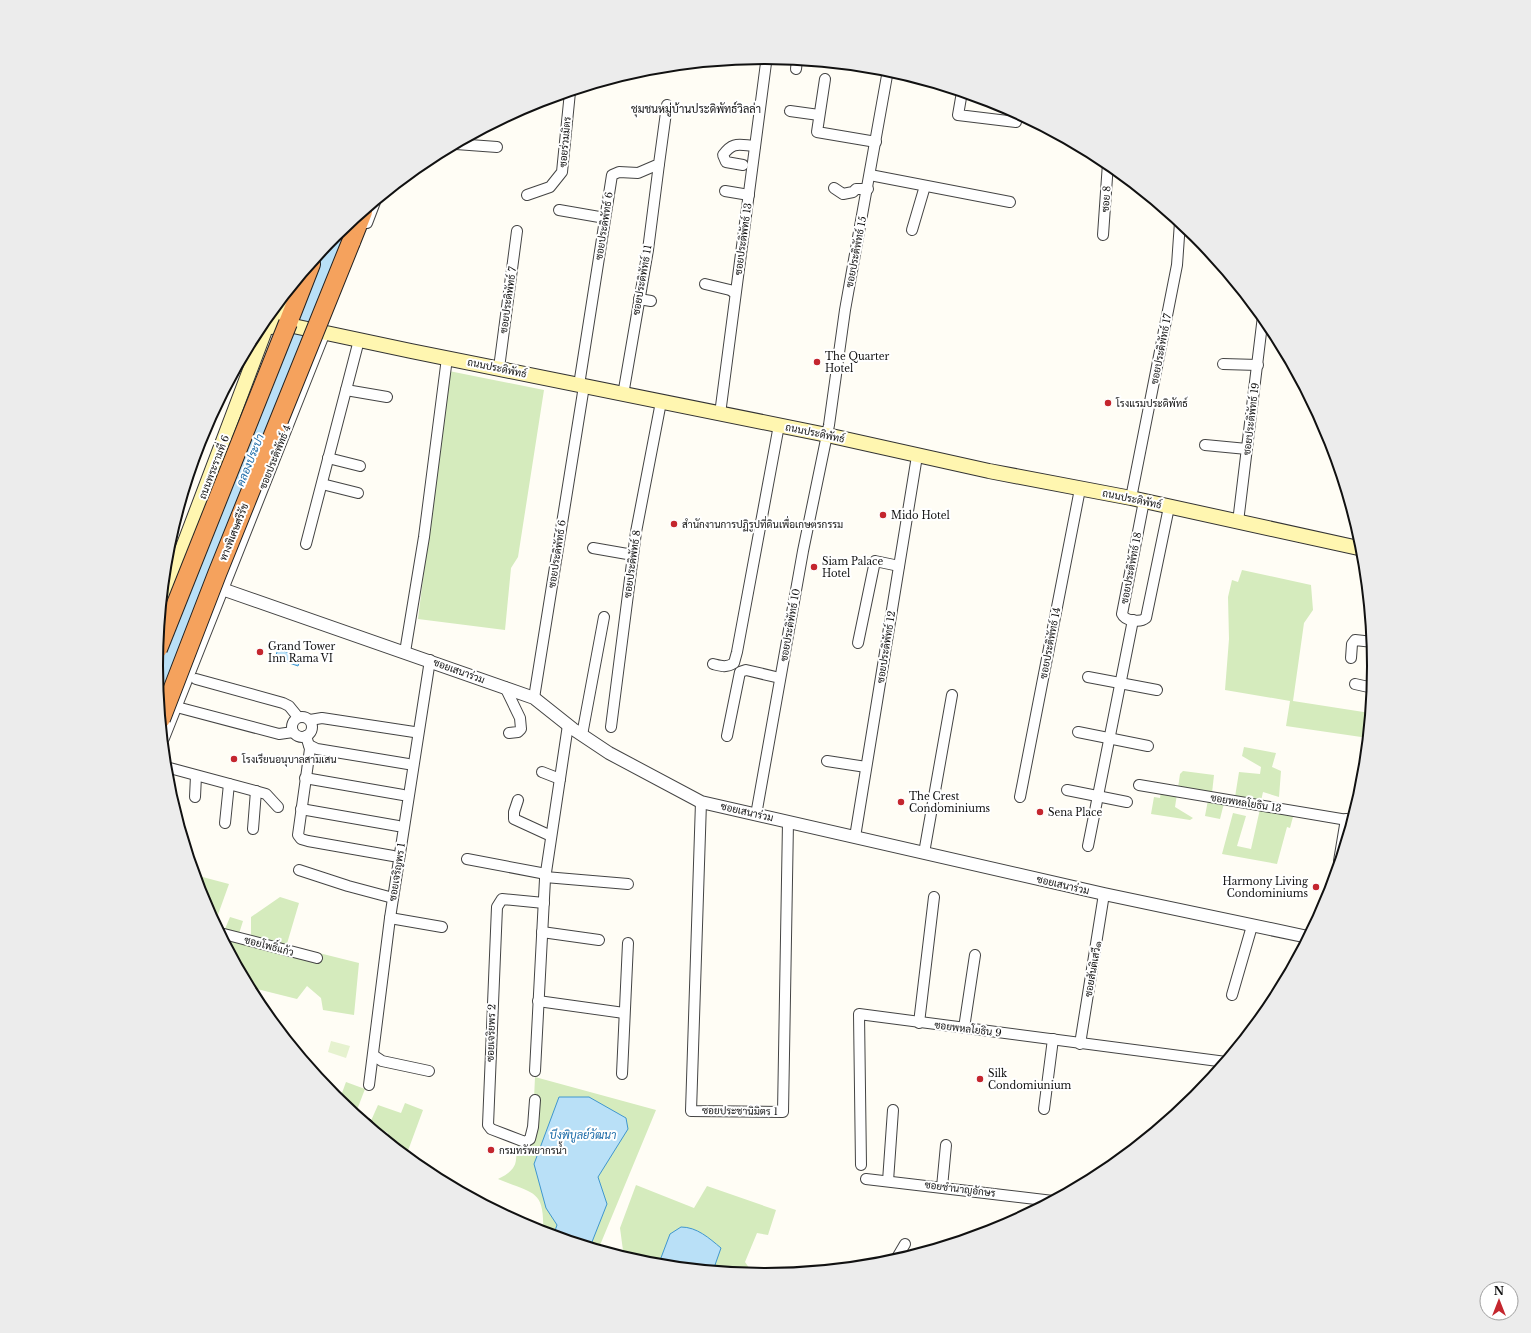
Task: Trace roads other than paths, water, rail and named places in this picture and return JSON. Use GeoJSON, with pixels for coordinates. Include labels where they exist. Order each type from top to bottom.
{"type":"FeatureCollection","features":[{"type":"Feature","properties":{"kind":"highway","name":"ทางพิเศษศรีรัช"},"geometry":{"type":"LineString","coordinates":[[164,701],[217,574],[359,222]]}},
{"type":"Feature","properties":{"kind":"highway"},"geometry":{"type":"LineString","coordinates":[[164,634],[307,276]]}},
{"type":"Feature","properties":{"kind":"main road","name":"ถนนประดิพัทธ์"},"geometry":{"type":"LineString","coordinates":[[271,324],[293,325],[581,386],[827,435],[917,456],[1137,500],[1356,547]]}},
{"type":"Feature","properties":{"kind":"main road","name":"ถนนพระรามที่ 6"},"geometry":{"type":"LineString","coordinates":[[171,570],[265,333]]}},
{"type":"Feature","properties":{"kind":"street","name":"ซอยประดิพัทธ์ 13"},"geometry":{"type":"LineString","coordinates":[[720,414],[766,64]]}},
{"type":"Feature","properties":{"kind":"street","name":"ซอยประดิพัทธ์ 15"},"geometry":{"type":"LineString","coordinates":[[827,435],[845,310],[868,189],[887,77]]}},
{"type":"Feature","properties":{"kind":"street"},"geometry":{"type":"LineString","coordinates":[[824,79],[817,132],[876,142]]}},
{"type":"Feature","properties":{"kind":"street","name":"ซอยร่วมมิตร"},"geometry":{"type":"LineString","coordinates":[[527,195],[550,187],[562,172],[570,97]]}},
{"type":"Feature","properties":{"kind":"street"},"geometry":{"type":"LineString","coordinates":[[961,97],[958,115],[1016,122]]}},
{"type":"Feature","properties":{"kind":"street"},"geometry":{"type":"LineString","coordinates":[[659,164],[667,105]]}},
{"type":"Feature","properties":{"kind":"street"},"geometry":{"type":"LineString","coordinates":[[790,111],[819,115]]}},
{"type":"Feature","properties":{"kind":"street"},"geometry":{"type":"LineString","coordinates":[[465,145],[497,147]]}},
{"type":"Feature","properties":{"kind":"street"},"geometry":{"type":"LineString","coordinates":[[743,165],[726,162],[723,155],[728,147],[733,145],[755,146]]}},
{"type":"Feature","properties":{"kind":"street","name":"ซอยประดิพัทธ์ 6"},"geometry":{"type":"LineString","coordinates":[[534,698],[612,175],[619,172],[638,173],[659,164]]}},
{"type":"Feature","properties":{"kind":"street","name":"ซอยประดิพัทธ์ 11"},"geometry":{"type":"LineString","coordinates":[[623,394],[659,164]]}},
{"type":"Feature","properties":{"kind":"street","name":"ซอย 8"},"geometry":{"type":"LineString","coordinates":[[1103,235],[1107,171]]}},
{"type":"Feature","properties":{"kind":"street"},"geometry":{"type":"LineString","coordinates":[[870,176],[1010,202]]}},
{"type":"Feature","properties":{"kind":"street"},"geometry":{"type":"LineString","coordinates":[[912,230],[925,186]]}},
{"type":"Feature","properties":{"kind":"street"},"geometry":{"type":"LineString","coordinates":[[834,188],[843,194],[853,192],[856,189],[868,189]]}},
{"type":"Feature","properties":{"kind":"street"},"geometry":{"type":"LineString","coordinates":[[725,190],[749,195]]}},
{"type":"Feature","properties":{"kind":"street"},"geometry":{"type":"LineString","coordinates":[[558,210],[606,218]]}},
{"type":"Feature","properties":{"kind":"street"},"geometry":{"type":"LineString","coordinates":[[318,331],[371,212]]}},
{"type":"Feature","properties":{"kind":"street","name":"ซอยประดิพัทธ์ 17"},"geometry":{"type":"LineString","coordinates":[[1137,500],[1177,265],[1180,229]]}},
{"type":"Feature","properties":{"kind":"street","name":"ซอยประดิพัทธ์ 7"},"geometry":{"type":"LineString","coordinates":[[499,368],[517,231]]}},
{"type":"Feature","properties":{"kind":"street"},"geometry":{"type":"LineString","coordinates":[[705,284],[730,290],[735,293]]}},
{"type":"Feature","properties":{"kind":"street"},"geometry":{"type":"LineString","coordinates":[[639,299],[651,301]]}},
{"type":"Feature","properties":{"kind":"street","name":"ซอยประดิพัทธ์ 19"},"geometry":{"type":"LineString","coordinates":[[1238,522],[1262,326]]}},
{"type":"Feature","properties":{"kind":"street","name":"ซอยประดิพัทธ์ 4"},"geometry":{"type":"LineString","coordinates":[[166,729],[222,589],[318,331]]}},
{"type":"Feature","properties":{"kind":"street"},"geometry":{"type":"LineString","coordinates":[[306,544],[359,340]]}},
{"type":"Feature","properties":{"kind":"street"},"geometry":{"type":"LineString","coordinates":[[405,652],[424,537],[447,358]]}},
{"type":"Feature","properties":{"kind":"street"},"geometry":{"type":"LineString","coordinates":[[1223,364],[1258,365]]}},
{"type":"Feature","properties":{"kind":"street"},"geometry":{"type":"LineString","coordinates":[[346,390],[387,397]]}},
{"type":"Feature","properties":{"kind":"street","name":"ซอยประดิพัทธ์ 8"},"geometry":{"type":"LineString","coordinates":[[611,727],[633,555],[660,402]]}},
{"type":"Feature","properties":{"kind":"street"},"geometry":{"type":"LineString","coordinates":[[713,664],[725,667],[734,663],[779,426]]}},
{"type":"Feature","properties":{"kind":"street","name":"ซอยประดิพัทธ์ 10"},"geometry":{"type":"LineString","coordinates":[[756,815],[803,551],[827,435]]}},
{"type":"Feature","properties":{"kind":"street"},"geometry":{"type":"LineString","coordinates":[[1205,445],[1247,449]]}},
{"type":"Feature","properties":{"kind":"street","name":"ซอยประดิพัทธ์ 12"},"geometry":{"type":"LineString","coordinates":[[854,837],[917,456]]}},
{"type":"Feature","properties":{"kind":"street"},"geometry":{"type":"LineString","coordinates":[[328,458],[360,466]]}},
{"type":"Feature","properties":{"kind":"street"},"geometry":{"type":"LineString","coordinates":[[322,484],[358,493]]}},
{"type":"Feature","properties":{"kind":"street","name":"ซอยประดิพัทธ์ 14"},"geometry":{"type":"LineString","coordinates":[[1020,798],[1080,489]]}},
{"type":"Feature","properties":{"kind":"street","name":"ซอยประดิพัทธ์ 18"},"geometry":{"type":"LineString","coordinates":[[1133,620],[1126,619],[1122,614],[1137,500]]}},
{"type":"Feature","properties":{"kind":"street"},"geometry":{"type":"LineString","coordinates":[[1088,846],[1133,620],[1143,620],[1146,618],[1169,507]]}},
{"type":"Feature","properties":{"kind":"street"},"geometry":{"type":"LineString","coordinates":[[593,548],[633,555]]}},
{"type":"Feature","properties":{"kind":"street"},"geometry":{"type":"LineString","coordinates":[[858,643],[875,561],[899,566]]}},
{"type":"Feature","properties":{"kind":"street","name":"ซอยเสนาร่วม"},"geometry":{"type":"LineString","coordinates":[[222,589],[430,660],[534,698],[568,725],[609,753],[701,802],[1104,894],[1304,936]]}},
{"type":"Feature","properties":{"kind":"street"},"geometry":{"type":"LineString","coordinates":[[582,735],[604,617]]}},
{"type":"Feature","properties":{"kind":"street"},"geometry":{"type":"LineString","coordinates":[[1350,658],[1352,644],[1356,640],[1367,641]]}},
{"type":"Feature","properties":{"kind":"street","name":"ซอยเจริญพร 1"},"geometry":{"type":"LineString","coordinates":[[369,1085],[390,918],[430,660]]}},
{"type":"Feature","properties":{"kind":"street"},"geometry":{"type":"LineString","coordinates":[[727,736],[740,672],[746,670],[780,678]]}},
{"type":"Feature","properties":{"kind":"street"},"geometry":{"type":"LineString","coordinates":[[1088,677],[1157,690]]}},
{"type":"Feature","properties":{"kind":"street"},"geometry":{"type":"LineString","coordinates":[[196,679],[283,703],[290,706],[298,717]]}},
{"type":"Feature","properties":{"kind":"street"},"geometry":{"type":"LineString","coordinates":[[1355,684],[1367,687]]}},
{"type":"Feature","properties":{"kind":"street"},"geometry":{"type":"LineString","coordinates":[[505,687],[522,722],[521,729],[518,732],[509,733]]}},
{"type":"Feature","properties":{"kind":"street"},"geometry":{"type":"LineString","coordinates":[[924,853],[952,695]]}},
{"type":"Feature","properties":{"kind":"street"},"geometry":{"type":"LineString","coordinates":[[164,708],[175,707],[279,734],[293,732],[308,741],[317,749],[408,764]]}},
{"type":"Feature","properties":{"kind":"street"},"geometry":{"type":"LineString","coordinates":[[293,732],[292,724],[298,717],[304,717],[310,720],[322,718],[414,732]]}},
{"type":"Feature","properties":{"kind":"street"},"geometry":{"type":"LineString","coordinates":[[310,720],[312,730],[308,741],[298,831],[301,839],[393,856]]}},
{"type":"Feature","properties":{"kind":"street"},"geometry":{"type":"LineString","coordinates":[[535,1066],[546,875],[568,725]]}},
{"type":"Feature","properties":{"kind":"street"},"geometry":{"type":"LineString","coordinates":[[1078,732],[1148,746]]}},
{"type":"Feature","properties":{"kind":"street"},"geometry":{"type":"LineString","coordinates":[[827,761],[866,767]]}},
{"type":"Feature","properties":{"kind":"street"},"geometry":{"type":"LineString","coordinates":[[172,769],[266,794],[278,807]]}},
{"type":"Feature","properties":{"kind":"street"},"geometry":{"type":"LineString","coordinates":[[542,772],[560,778]]}},
{"type":"Feature","properties":{"kind":"street"},"geometry":{"type":"LineString","coordinates":[[195,797],[196,776]]}},
{"type":"Feature","properties":{"kind":"street"},"geometry":{"type":"LineString","coordinates":[[305,778],[403,796]]}},
{"type":"Feature","properties":{"kind":"street"},"geometry":{"type":"LineString","coordinates":[[225,823],[230,784]]}},
{"type":"Feature","properties":{"kind":"street","name":"ซอยพหลโยธิน 13"},"geometry":{"type":"LineString","coordinates":[[1139,785],[1348,820]]}},
{"type":"Feature","properties":{"kind":"street"},"geometry":{"type":"LineString","coordinates":[[1067,790],[1127,802]]}},
{"type":"Feature","properties":{"kind":"street"},"geometry":{"type":"LineString","coordinates":[[253,829],[256,791]]}},
{"type":"Feature","properties":{"kind":"street"},"geometry":{"type":"LineString","coordinates":[[518,800],[514,812],[514,819],[551,836]]}},
{"type":"Feature","properties":{"kind":"street","name":"ซอยประชานิมิตร 1"},"geometry":{"type":"LineString","coordinates":[[701,802],[691,1110],[783,1112],[788,822]]}},
{"type":"Feature","properties":{"kind":"street"},"geometry":{"type":"LineString","coordinates":[[301,809],[398,826]]}},
{"type":"Feature","properties":{"kind":"street"},"geometry":{"type":"LineString","coordinates":[[467,859],[546,875],[628,884]]}},
{"type":"Feature","properties":{"kind":"street"},"geometry":{"type":"LineString","coordinates":[[299,870],[348,886],[393,898]]}},
{"type":"Feature","properties":{"kind":"street","name":"ซอยสันติเสวี๑"},"geometry":{"type":"LineString","coordinates":[[1080,1044],[1104,894]]}},
{"type":"Feature","properties":{"kind":"street"},"geometry":{"type":"LineString","coordinates":[[919,1022],[934,896]]}},
{"type":"Feature","properties":{"kind":"street","name":"ซอยเจริยพร 2"},"geometry":{"type":"LineString","coordinates":[[535,1100],[534,1127],[530,1139],[526,1142],[491,1130],[488,1125],[497,907],[502,899],[544,903]]}},
{"type":"Feature","properties":{"kind":"street"},"geometry":{"type":"LineString","coordinates":[[390,918],[442,927]]}},
{"type":"Feature","properties":{"kind":"street"},"geometry":{"type":"LineString","coordinates":[[1232,995],[1252,926]]}},
{"type":"Feature","properties":{"kind":"street"},"geometry":{"type":"LineString","coordinates":[[542,932],[599,940]]}},
{"type":"Feature","properties":{"kind":"street","name":"ซอยโพธิ์แก้ว"},"geometry":{"type":"LineString","coordinates":[[226,934],[317,958]]}},
{"type":"Feature","properties":{"kind":"street"},"geometry":{"type":"LineString","coordinates":[[622,1074],[628,943]]}},
{"type":"Feature","properties":{"kind":"street"},"geometry":{"type":"LineString","coordinates":[[964,1028],[975,955]]}},
{"type":"Feature","properties":{"kind":"street"},"geometry":{"type":"LineString","coordinates":[[538,1001],[624,1012]]}},
{"type":"Feature","properties":{"kind":"street","name":"ซอยพหลโยธิน 9"},"geometry":{"type":"LineString","coordinates":[[861,1165],[859,1014],[1220,1061]]}},
{"type":"Feature","properties":{"kind":"street"},"geometry":{"type":"LineString","coordinates":[[1044,1109],[1054,1039]]}},
{"type":"Feature","properties":{"kind":"street"},"geometry":{"type":"LineString","coordinates":[[373,1055],[382,1061],[429,1071]]}},
{"type":"Feature","properties":{"kind":"street"},"geometry":{"type":"LineString","coordinates":[[888,1181],[893,1110]]}},
{"type":"Feature","properties":{"kind":"street"},"geometry":{"type":"LineString","coordinates":[[942,1187],[946,1145]]}},
{"type":"Feature","properties":{"kind":"street","name":"ซอยชำนาญอักษร"},"geometry":{"type":"LineString","coordinates":[[866,1179],[1046,1199]]}},
{"type":"Feature","properties":{"kind":"street"},"geometry":{"type":"LineString","coordinates":[[900,1253],[905,1244]]}},
{"type":"Feature","properties":{"kind":"water","name":"คลองประปา"},"geometry":{"type":"Polygon","coordinates":[[[350,230],[164,701],[163,650],[316,265],[350,230]]]}},
{"type":"Feature","properties":{"kind":"water"},"geometry":{"type":"Polygon","coordinates":[[[278,649],[301,657],[298,666],[275,658],[278,649]]]}},
{"type":"Feature","properties":{"kind":"water","name":"บึงพิบูลย์วัฒนา"},"geometry":{"type":"Polygon","coordinates":[[[559,1097],[589,1097],[626,1118],[628,1129],[598,1177],[607,1204],[592,1243],[555,1231],[557,1225],[546,1208],[534,1164],[559,1097]]]}},
{"type":"Feature","properties":{"kind":"water"},"geometry":{"type":"Polygon","coordinates":[[[681,1227],[687,1227],[698,1231],[707,1237],[721,1248],[715,1265],[719,1267],[660,1259],[670,1234],[681,1227]]]}},
{"type":"Feature","properties":{"kind":"place","name":"The Quarter Hotel"},"geometry":{"type":"Point","coordinates":[817,362]}},
{"type":"Feature","properties":{"kind":"place","name":"โรงแรมประดิพัทธ์"},"geometry":{"type":"Point","coordinates":[1108,403]}},
{"type":"Feature","properties":{"kind":"place","name":"Mido Hotel"},"geometry":{"type":"Point","coordinates":[883,515]}},
{"type":"Feature","properties":{"kind":"place","name":"สำนักงานการปฏิรูปที่ดินเพื่อเกษตรกรรม"},"geometry":{"type":"Point","coordinates":[674,524]}},
{"type":"Feature","properties":{"kind":"place","name":"Siam Palace Hotel"},"geometry":{"type":"Point","coordinates":[814,567]}},
{"type":"Feature","properties":{"kind":"place","name":"Grand Tower Inn Rama VI"},"geometry":{"type":"Point","coordinates":[260,652]}},
{"type":"Feature","properties":{"kind":"place","name":"โรงเรียนอนุบาลสามเสน"},"geometry":{"type":"Point","coordinates":[234,759]}},
{"type":"Feature","properties":{"kind":"place","name":"The Crest Condominiums"},"geometry":{"type":"Point","coordinates":[901,802]}},
{"type":"Feature","properties":{"kind":"place","name":"Sena Place"},"geometry":{"type":"Point","coordinates":[1040,812]}},
{"type":"Feature","properties":{"kind":"place","name":"Harmony Living Condominiums"},"geometry":{"type":"Point","coordinates":[1316,887]}},
{"type":"Feature","properties":{"kind":"place","name":"Silk Condomiunium"},"geometry":{"type":"Point","coordinates":[980,1079]}},
{"type":"Feature","properties":{"kind":"place","name":"กรมทรัพยากรน้ำ"},"geometry":{"type":"Point","coordinates":[491,1150]}},
{"type":"Feature","properties":{"kind":"district","name":"ชุมชนหมู่บ้านประดิพัทธ์วิลล่า"},"geometry":{"type":"Point","coordinates":[696,109]}}]}
